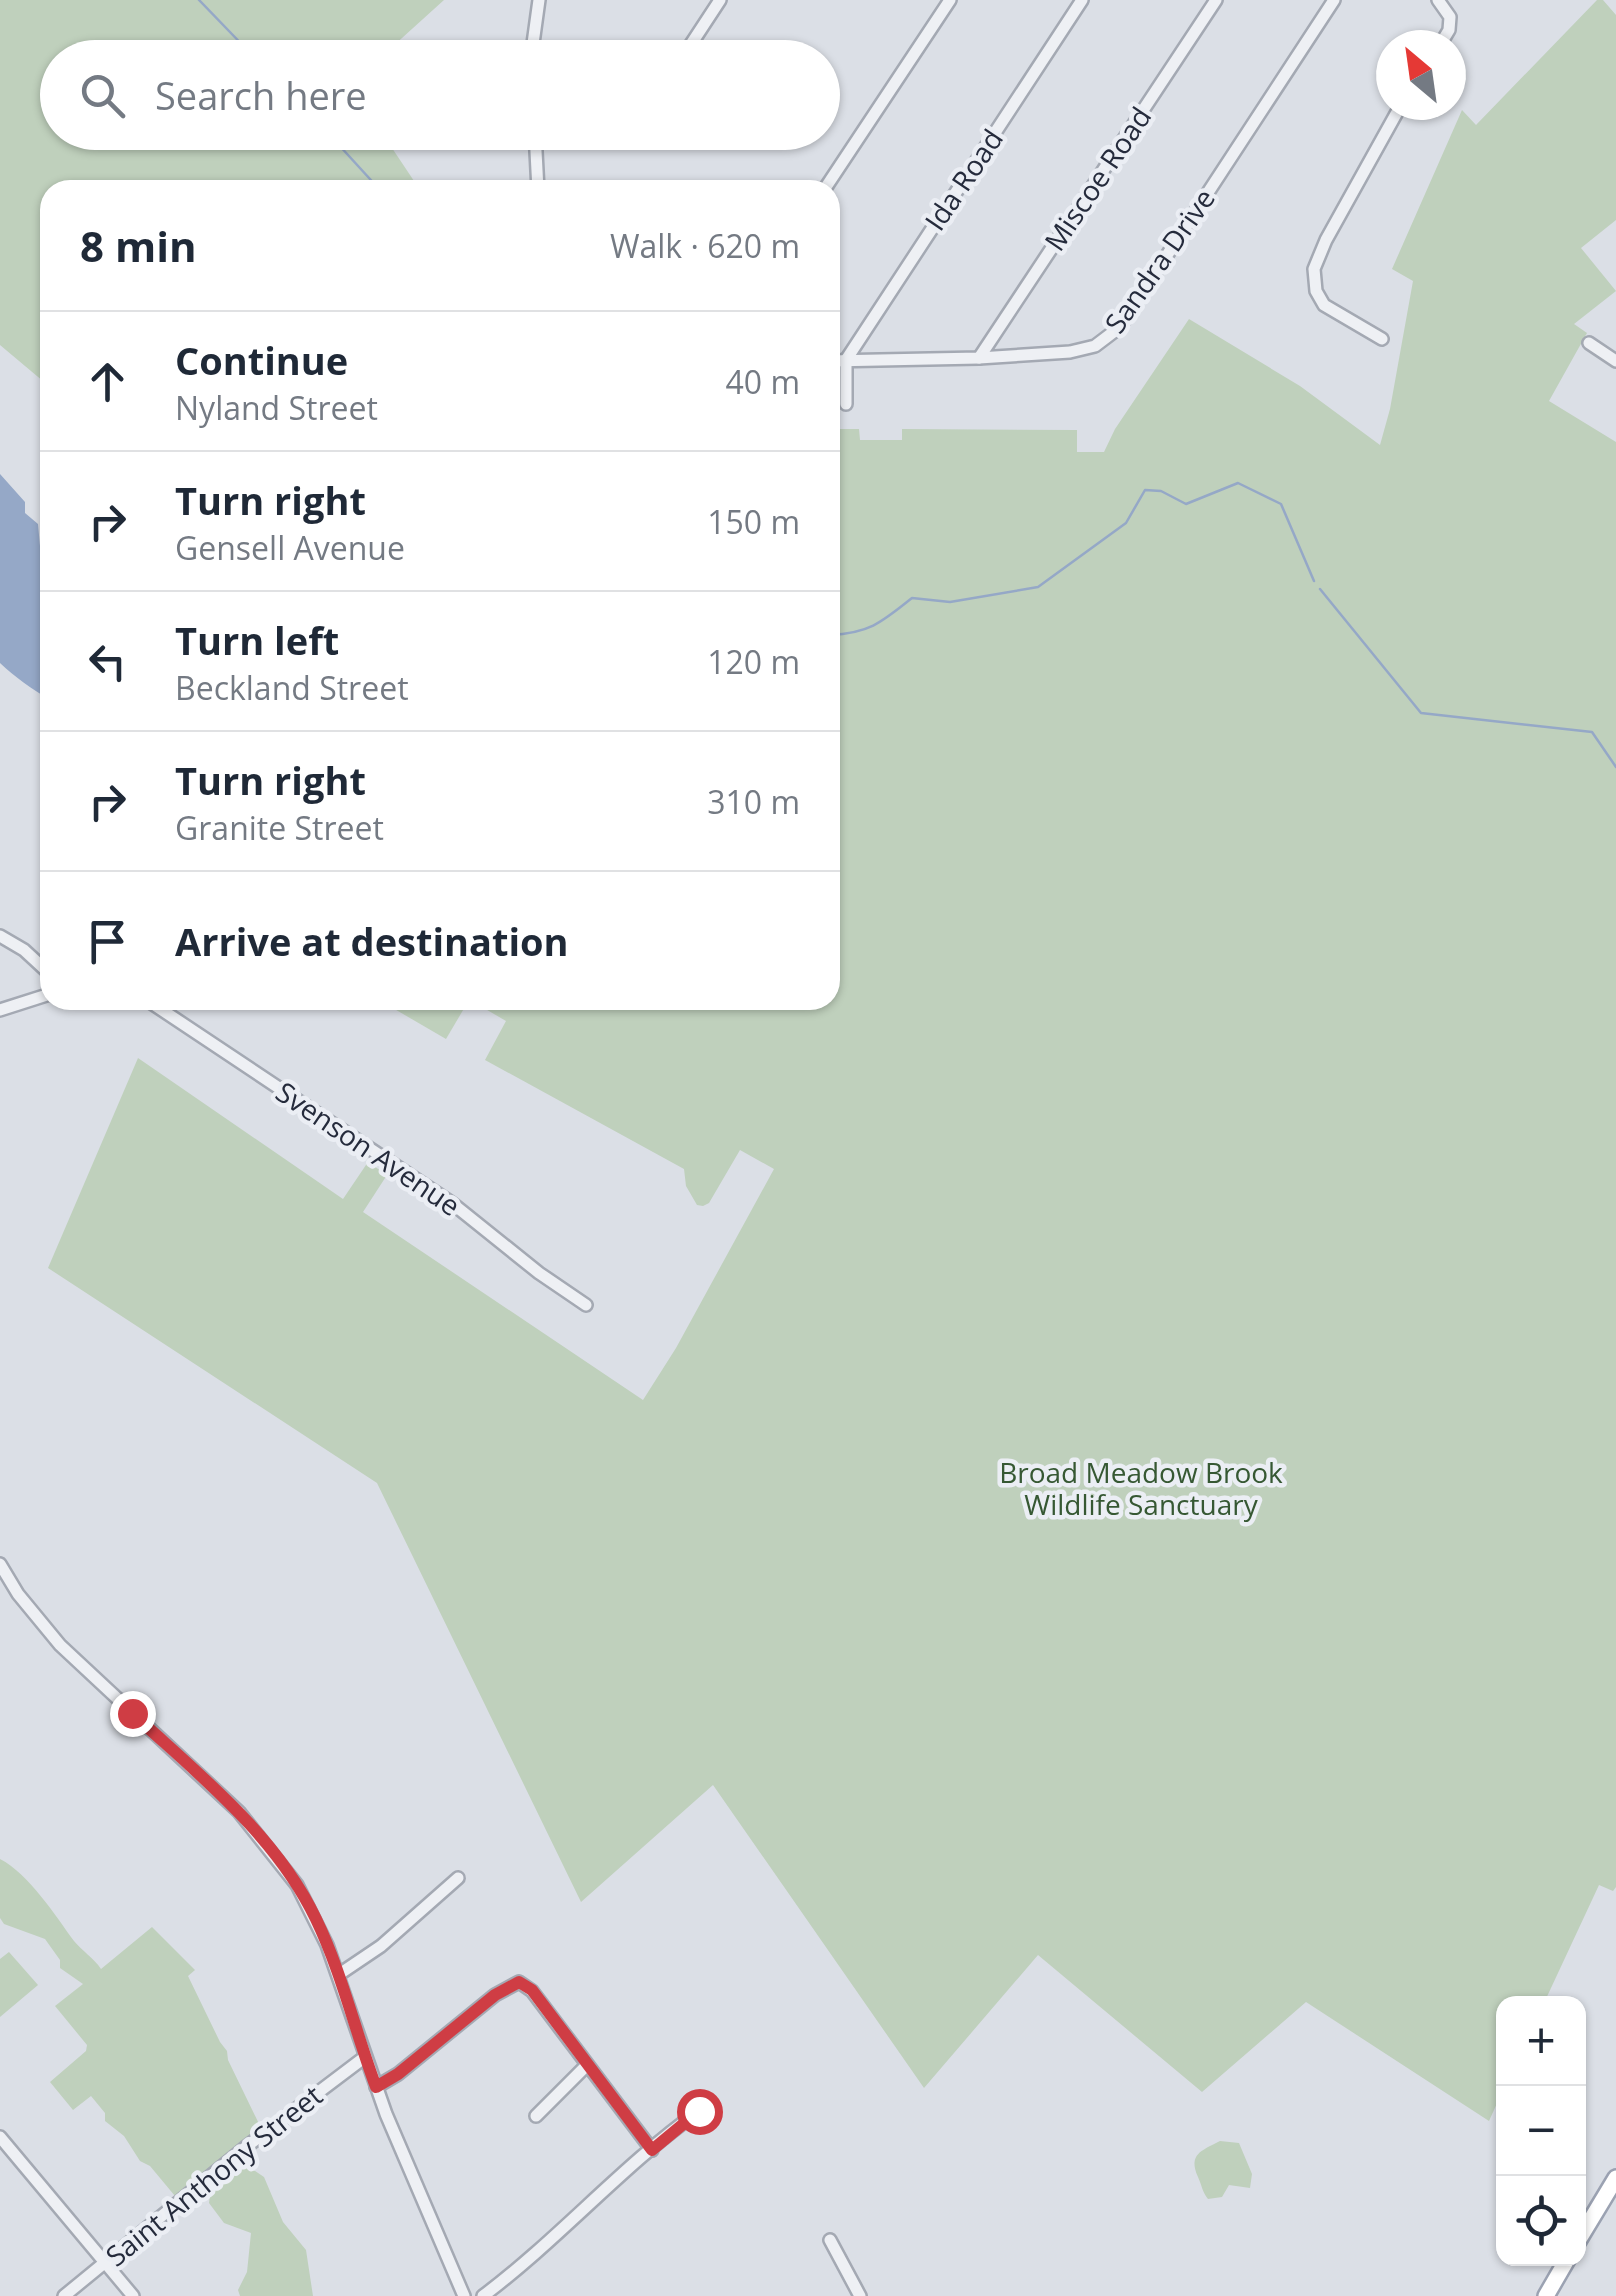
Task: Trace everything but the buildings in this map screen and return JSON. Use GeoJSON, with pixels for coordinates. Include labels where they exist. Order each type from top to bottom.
{"type":"FeatureCollection","features":[{"type":"Feature","properties":{"kind":"main road"},"geometry":{"type":"LineString","coordinates":[[1586,2229],[1616,2178]]}},
{"type":"Feature","properties":{"kind":"main road"},"geometry":{"type":"LineString","coordinates":[[1546,2296],[1563,2266]]}},
{"type":"Feature","properties":{"kind":"street"},"geometry":{"type":"LineString","coordinates":[[694,40],[720,0]]}},
{"type":"Feature","properties":{"kind":"street"},"geometry":{"type":"LineString","coordinates":[[831,180],[950,0]]}},
{"type":"Feature","properties":{"kind":"street","name":"Ida Road"},"geometry":{"type":"LineString","coordinates":[[846,360],[1082,0]]}},
{"type":"Feature","properties":{"kind":"street","name":"Miscoe Road"},"geometry":{"type":"LineString","coordinates":[[979,358],[1216,0]]}},
{"type":"Feature","properties":{"kind":"street","name":"Sandra Drive"},"geometry":{"type":"LineString","coordinates":[[840,360],[979,358],[1086,350],[1114,334],[1334,0]]}},
{"type":"Feature","properties":{"kind":"street"},"geometry":{"type":"LineString","coordinates":[[1438,0],[1450,17],[1449,30]]}},
{"type":"Feature","properties":{"kind":"street"},"geometry":{"type":"LineString","coordinates":[[534,40],[539,1]]}},
{"type":"Feature","properties":{"kind":"street"},"geometry":{"type":"LineString","coordinates":[[1382,338],[1324,305],[1316,291],[1314,268],[1393,120]]}},
{"type":"Feature","properties":{"kind":"street"},"geometry":{"type":"LineString","coordinates":[[535,150],[537,180]]}},
{"type":"Feature","properties":{"kind":"street"},"geometry":{"type":"LineString","coordinates":[[1590,343],[1616,361]]}},
{"type":"Feature","properties":{"kind":"street"},"geometry":{"type":"LineString","coordinates":[[846,360],[846,404]]}},
{"type":"Feature","properties":{"kind":"street"},"geometry":{"type":"LineString","coordinates":[[0,936],[40,965]]}},
{"type":"Feature","properties":{"kind":"street"},"geometry":{"type":"LineString","coordinates":[[0,1010],[40,997]]}},
{"type":"Feature","properties":{"kind":"street","name":"Svenson Avenue"},"geometry":{"type":"LineString","coordinates":[[161,1010],[453,1204],[539,1273],[586,1304]]}},
{"type":"Feature","properties":{"kind":"street"},"geometry":{"type":"LineString","coordinates":[[0,1564],[18,1594],[60,1645],[264,1840],[315,1917],[376,2087],[464,2296]]}},
{"type":"Feature","properties":{"kind":"street"},"geometry":{"type":"LineString","coordinates":[[338,1975],[382,1946],[458,1878]]}},
{"type":"Feature","properties":{"kind":"street"},"geometry":{"type":"LineString","coordinates":[[376,2087],[515,1983],[525,1984],[652,2150]]}},
{"type":"Feature","properties":{"kind":"street","name":"Saint Anthony Street"},"geometry":{"type":"LineString","coordinates":[[64,2296],[246,2147],[365,2057]]}},
{"type":"Feature","properties":{"kind":"street"},"geometry":{"type":"LineString","coordinates":[[536,2116],[587,2065]]}},
{"type":"Feature","properties":{"kind":"street"},"geometry":{"type":"LineString","coordinates":[[483,2296],[699,2111]]}},
{"type":"Feature","properties":{"kind":"street"},"geometry":{"type":"LineString","coordinates":[[0,2137],[133,2296]]}},
{"type":"Feature","properties":{"kind":"street"},"geometry":{"type":"LineString","coordinates":[[830,2240],[860,2296]]}},
{"type":"Feature","properties":{"kind":"green space"},"geometry":{"type":"Polygon","coordinates":[[[0,0],[444,0],[400,40],[40,40],[40,150],[393,150],[413,180],[40,180],[40,379],[0,345],[0,0]]]}},
{"type":"Feature","properties":{"kind":"green space","name":"Broad Meadow Brook Wildlife Sanctuary"},"geometry":{"type":"Polygon","coordinates":[[[1597,0],[1603,0],[1616,15],[1616,220],[1581,248],[1616,291],[1574,324],[1587,333],[1549,401],[1616,442],[1616,1887],[1613,1891],[1599,1885],[1547,1996],[1496,1996],[1496,2106],[1489,2121],[1306,2002],[1202,2092],[1038,1955],[924,2088],[713,1785],[581,1902],[377,1483],[48,1268],[138,1058],[343,1199],[368,1162],[387,1175],[363,1212],[643,1400],[676,1348],[774,1169],[740,1150],[709,1203],[697,1205],[686,1186],[684,1169],[485,1060],[506,1021],[487,1010],[840,1010],[840,429],[859,429],[860,440],[902,440],[902,429],[1077,430],[1077,452],[1104,452],[1115,429],[1189,319],[1300,386],[1380,445],[1413,281],[1392,269],[1458,120],[1466,120],[1466,114],[1476,125],[1597,0]]]}},
{"type":"Feature","properties":{"kind":"green space"},"geometry":{"type":"Polygon","coordinates":[[[396,1010],[463,1010],[446,1039],[396,1010]]]}},
{"type":"Feature","properties":{"kind":"green space"},"geometry":{"type":"Polygon","coordinates":[[[0,1859],[31,1885],[101,1969],[152,1927],[195,1970],[188,1976],[261,2128],[175,2196],[150,2166],[140,2161],[124,2136],[105,2121],[105,2113],[91,2096],[73,2110],[50,2082],[86,2051],[87,2045],[55,2006],[83,1984],[60,1968],[60,1960],[45,1939],[4,1924],[0,1918],[0,1859]]]}},
{"type":"Feature","properties":{"kind":"green space"},"geometry":{"type":"Polygon","coordinates":[[[9,1952],[38,1985],[0,2017],[0,1959],[9,1952]]]}},
{"type":"Feature","properties":{"kind":"green space"},"geometry":{"type":"Polygon","coordinates":[[[1220,2141],[1239,2143],[1252,2174],[1250,2188],[1229,2185],[1222,2197],[1208,2199],[1195,2169],[1196,2158],[1220,2141]]]}},
{"type":"Feature","properties":{"kind":"green space"},"geometry":{"type":"Polygon","coordinates":[[[237,2165],[246,2165],[264,2177],[283,2222],[306,2250],[313,2296],[240,2296],[238,2290],[247,2272],[251,2233],[224,2223],[209,2203],[210,2195],[237,2165]]]}},
{"type":"Feature","properties":{"kind":"water"},"geometry":{"type":"Polygon","coordinates":[[[0,474],[25,502],[25,513],[38,524],[40,693],[0,663],[0,474]]]}},
{"type":"Feature","properties":{"kind":"waterway"},"geometry":{"type":"LineString","coordinates":[[199,0],[238,40]]}},
{"type":"Feature","properties":{"kind":"waterway"},"geometry":{"type":"LineString","coordinates":[[343,150],[371,180]]}},
{"type":"Feature","properties":{"kind":"waterway"},"geometry":{"type":"LineString","coordinates":[[840,634],[875,625],[912,598],[950,602],[1038,587],[1126,523],[1145,490],[1161,491],[1186,504],[1238,483],[1281,504],[1314,581]]}},
{"type":"Feature","properties":{"kind":"waterway"},"geometry":{"type":"LineString","coordinates":[[1320,589],[1421,713],[1592,732],[1616,767]]}},
{"type":"Feature","properties":{"kind":"route"},"geometry":{"type":"LineString","coordinates":[[132,1713],[239,1812],[297,1885],[328,1945],[376,2087],[450,2034],[495,1995],[519,1982],[532,1990],[652,2150],[699,2111]]}}]}
